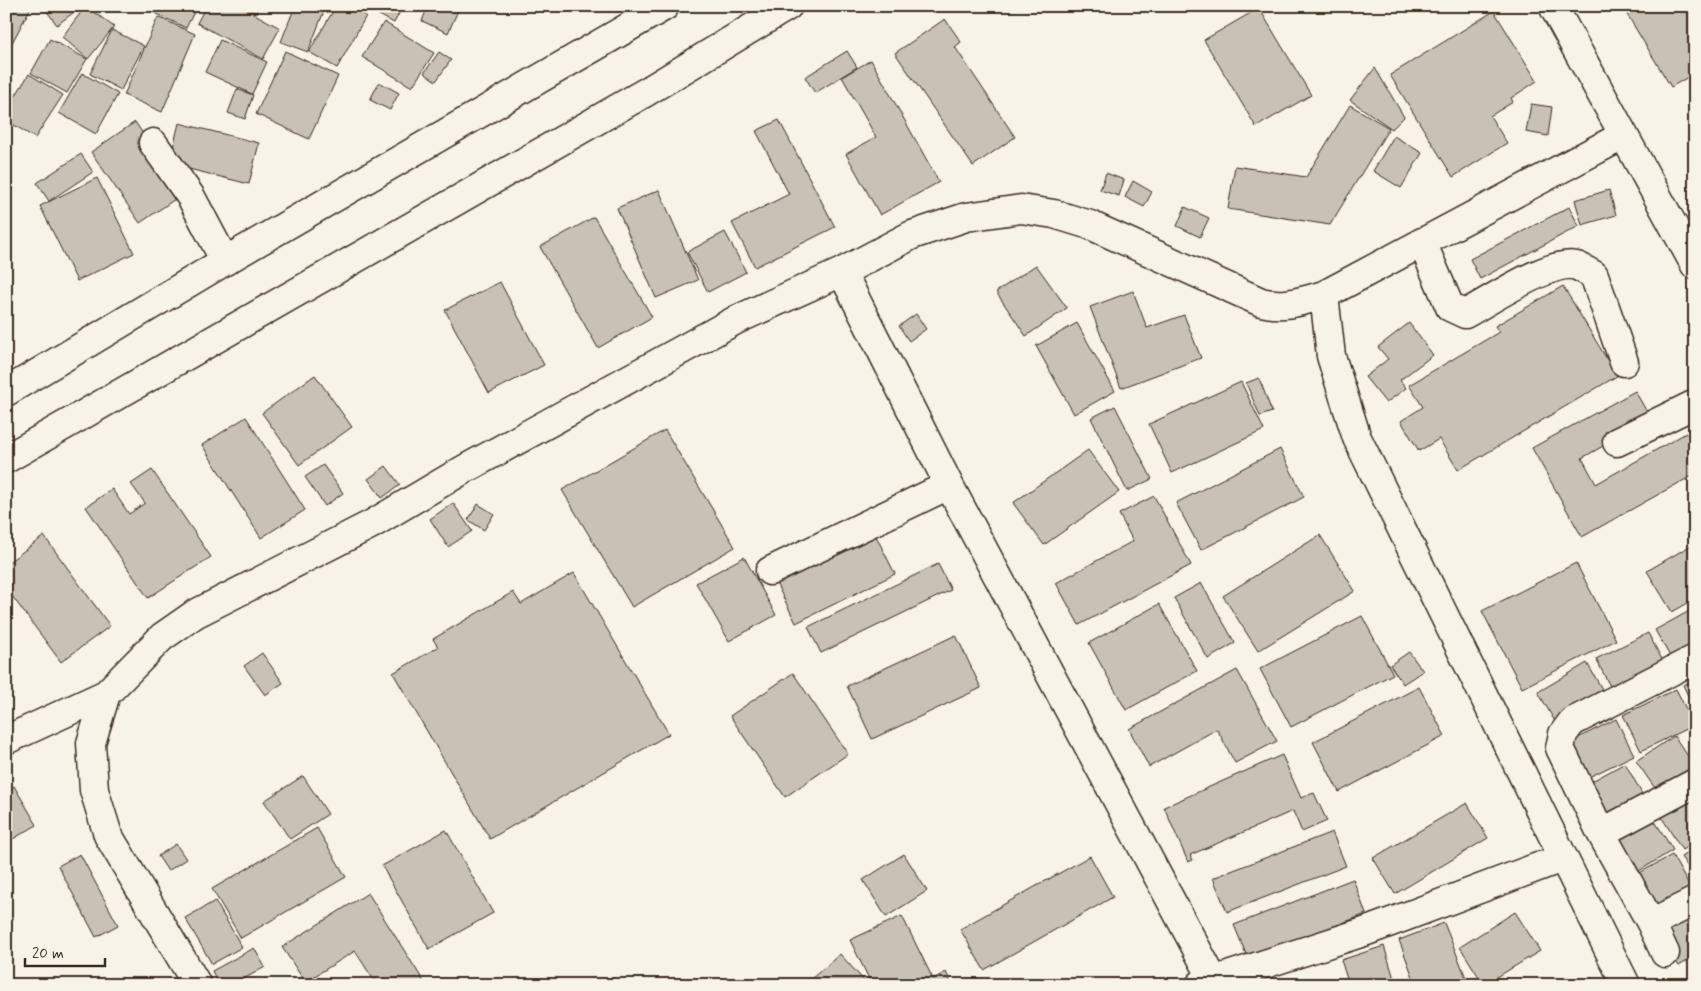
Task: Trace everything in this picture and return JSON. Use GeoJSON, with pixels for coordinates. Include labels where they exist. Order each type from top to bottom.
{"type":"FeatureCollection","features":[{"type":"Feature","properties":{"kind":"street"},"geometry":{"type":"LineString","coordinates":[[6,392],[225,261],[665,6]]}},
{"type":"Feature","properties":{"kind":"street"},"geometry":{"type":"LineString","coordinates":[[6,458],[637,96],[788,6]]}},
{"type":"Feature","properties":{"kind":"street"},"geometry":{"type":"LineString","coordinates":[[1553,6],[1624,136],[1686,229],[1695,265]]}},
{"type":"Feature","properties":{"kind":"street"},"geometry":{"type":"LineString","coordinates":[[6,740],[106,694],[162,637],[195,614],[372,524],[463,470],[736,320],[842,272],[912,236],[930,229],[966,217],[1021,209],[1054,214],[1090,225],[1261,302],[1276,306],[1293,304],[1324,294],[1624,136]]}},
{"type":"Feature","properties":{"kind":"street"},"geometry":{"type":"LineString","coordinates":[[153,144],[191,197],[225,261]]}},
{"type":"Feature","properties":{"kind":"street"},"geometry":{"type":"LineString","coordinates":[[1422,242],[1450,306],[1464,314],[1511,289],[1527,278],[1552,268],[1576,265],[1588,272],[1594,276],[1624,362]]}},
{"type":"Feature","properties":{"kind":"street"},"geometry":{"type":"LineString","coordinates":[[842,272],[949,485],[1210,983],[1367,931],[1562,858]]}},
{"type":"Feature","properties":{"kind":"street"},"geometry":{"type":"LineString","coordinates":[[1324,294],[1331,356],[1357,438],[1626,985]]}},
{"type":"Feature","properties":{"kind":"street"},"geometry":{"type":"LineString","coordinates":[[1617,442],[1695,404]]}},
{"type":"Feature","properties":{"kind":"street"},"geometry":{"type":"LineString","coordinates":[[770,571],[949,485]]}},
{"type":"Feature","properties":{"kind":"street"},"geometry":{"type":"LineString","coordinates":[[1665,954],[1651,923],[1601,833],[1560,748],[1563,734],[1572,722],[1695,659]]}},
{"type":"Feature","properties":{"kind":"street"},"geometry":{"type":"LineString","coordinates":[[106,694],[91,744],[94,790],[108,835],[196,983]]}},
{"type":"Feature","properties":{"kind":"street"},"geometry":{"type":"LineString","coordinates":[[1601,833],[1695,783]]}},
{"type":"Feature","properties":{"kind":"street"},"geometry":{"type":"LineString","coordinates":[[1651,923],[1695,901]]}},
{"type":"Feature","properties":{"kind":"building"},"geometry":{"type":"Polygon","coordinates":[[[6,6],[25,6],[30,9],[6,54],[6,6]]]}},
{"type":"Feature","properties":{"kind":"building"},"geometry":{"type":"Polygon","coordinates":[[[43,6],[82,6],[57,25],[43,6]]]}},
{"type":"Feature","properties":{"kind":"building"},"geometry":{"type":"Polygon","coordinates":[[[86,6],[114,27],[88,59],[62,37],[86,6]]]}},
{"type":"Feature","properties":{"kind":"building"},"geometry":{"type":"Polygon","coordinates":[[[156,6],[197,6],[186,28],[153,12],[156,6]]]}},
{"type":"Feature","properties":{"kind":"building"},"geometry":{"type":"Polygon","coordinates":[[[206,6],[240,6],[280,28],[263,59],[197,23],[206,6]]]}},
{"type":"Feature","properties":{"kind":"building"},"geometry":{"type":"Polygon","coordinates":[[[244,6],[259,6],[256,13],[244,6]]]}},
{"type":"Feature","properties":{"kind":"building"},"geometry":{"type":"Polygon","coordinates":[[[295,6],[326,6],[308,52],[281,42],[295,6]]]}},
{"type":"Feature","properties":{"kind":"building"},"geometry":{"type":"Polygon","coordinates":[[[336,6],[349,6],[366,16],[337,68],[309,52],[336,6]]]}},
{"type":"Feature","properties":{"kind":"building"},"geometry":{"type":"Polygon","coordinates":[[[355,6],[403,6],[394,23],[370,10],[368,13],[355,6]]]}},
{"type":"Feature","properties":{"kind":"building"},"geometry":{"type":"Polygon","coordinates":[[[428,6],[460,6],[448,33],[422,21],[428,6]]]}},
{"type":"Feature","properties":{"kind":"building"},"geometry":{"type":"Polygon","coordinates":[[[1622,6],[1695,6],[1695,73],[1671,87],[1622,6]]]}},
{"type":"Feature","properties":{"kind":"building"},"geometry":{"type":"Polygon","coordinates":[[[1259,8],[1311,95],[1256,127],[1204,40],[1259,8]]]}},
{"type":"Feature","properties":{"kind":"building"},"geometry":{"type":"Polygon","coordinates":[[[1494,11],[1537,81],[1511,98],[1513,102],[1490,116],[1507,143],[1453,177],[1390,75],[1494,11]]]}},
{"type":"Feature","properties":{"kind":"building"},"geometry":{"type":"Polygon","coordinates":[[[158,17],[195,34],[162,112],[124,95],[158,17]]]}},
{"type":"Feature","properties":{"kind":"building"},"geometry":{"type":"Polygon","coordinates":[[[945,19],[961,42],[955,47],[1015,137],[973,166],[895,53],[945,19]]]}},
{"type":"Feature","properties":{"kind":"building"},"geometry":{"type":"Polygon","coordinates":[[[384,22],[434,53],[412,87],[362,57],[384,22]]]}},
{"type":"Feature","properties":{"kind":"building"},"geometry":{"type":"Polygon","coordinates":[[[112,30],[144,46],[121,90],[90,74],[112,30]]]}},
{"type":"Feature","properties":{"kind":"building"},"geometry":{"type":"Polygon","coordinates":[[[50,39],[87,59],[67,93],[31,73],[50,39]]]}},
{"type":"Feature","properties":{"kind":"building"},"geometry":{"type":"Polygon","coordinates":[[[220,40],[267,62],[252,94],[205,72],[220,40]]]}},
{"type":"Feature","properties":{"kind":"building"},"geometry":{"type":"Polygon","coordinates":[[[285,51],[338,76],[309,139],[256,114],[285,51]]]}},
{"type":"Feature","properties":{"kind":"building"},"geometry":{"type":"Polygon","coordinates":[[[847,51],[857,67],[815,93],[805,77],[847,51]]]}},
{"type":"Feature","properties":{"kind":"building"},"geometry":{"type":"Polygon","coordinates":[[[439,52],[451,60],[436,81],[424,73],[439,52]]]}},
{"type":"Feature","properties":{"kind":"building"},"geometry":{"type":"Polygon","coordinates":[[[871,60],[939,182],[880,215],[846,154],[876,137],[842,77],[871,60]]]}},
{"type":"Feature","properties":{"kind":"building"},"geometry":{"type":"Polygon","coordinates":[[[1375,68],[1404,117],[1392,129],[1350,100],[1375,68]]]}},
{"type":"Feature","properties":{"kind":"building"},"geometry":{"type":"Polygon","coordinates":[[[82,73],[118,94],[96,134],[59,113],[82,73]]]}},
{"type":"Feature","properties":{"kind":"building"},"geometry":{"type":"Polygon","coordinates":[[[29,74],[63,95],[35,138],[6,120],[6,111],[29,74]]]}},
{"type":"Feature","properties":{"kind":"building"},"geometry":{"type":"Polygon","coordinates":[[[379,82],[399,93],[390,110],[370,100],[379,82]]]}},
{"type":"Feature","properties":{"kind":"building"},"geometry":{"type":"Polygon","coordinates":[[[237,89],[253,95],[245,119],[228,113],[237,89]]]}},
{"type":"Feature","properties":{"kind":"building"},"geometry":{"type":"Polygon","coordinates":[[[1531,104],[1552,107],[1548,136],[1526,132],[1531,104]]]}},
{"type":"Feature","properties":{"kind":"building"},"geometry":{"type":"Polygon","coordinates":[[[1350,105],[1389,128],[1330,225],[1228,209],[1235,166],[1306,177],[1350,105]]]}},
{"type":"Feature","properties":{"kind":"building"},"geometry":{"type":"Polygon","coordinates":[[[779,120],[835,227],[755,267],[732,223],[789,194],[756,131],[779,120]]]}},
{"type":"Feature","properties":{"kind":"building"},"geometry":{"type":"Polygon","coordinates":[[[135,122],[184,193],[140,223],[91,152],[135,122]]]}},
{"type":"Feature","properties":{"kind":"building"},"geometry":{"type":"Polygon","coordinates":[[[179,123],[259,143],[249,184],[169,164],[179,123]]]}},
{"type":"Feature","properties":{"kind":"building"},"geometry":{"type":"Polygon","coordinates":[[[1394,136],[1422,153],[1401,188],[1373,171],[1394,136]]]}},
{"type":"Feature","properties":{"kind":"building"},"geometry":{"type":"Polygon","coordinates":[[[81,154],[93,172],[49,201],[37,183],[81,154]]]}},
{"type":"Feature","properties":{"kind":"building"},"geometry":{"type":"Polygon","coordinates":[[[1106,173],[1124,180],[1119,196],[1100,190],[1106,173]]]}},
{"type":"Feature","properties":{"kind":"building"},"geometry":{"type":"Polygon","coordinates":[[[97,178],[134,253],[77,281],[40,206],[97,178]]]}},
{"type":"Feature","properties":{"kind":"building"},"geometry":{"type":"Polygon","coordinates":[[[1133,181],[1152,192],[1144,207],[1125,197],[1133,181]]]}},
{"type":"Feature","properties":{"kind":"building"},"geometry":{"type":"Polygon","coordinates":[[[659,190],[698,280],[656,298],[617,208],[659,190]]]}},
{"type":"Feature","properties":{"kind":"building"},"geometry":{"type":"Polygon","coordinates":[[[1609,190],[1616,215],[1582,225],[1575,200],[1609,190]]]}},
{"type":"Feature","properties":{"kind":"building"},"geometry":{"type":"Polygon","coordinates":[[[1185,207],[1209,218],[1200,237],[1177,226],[1185,207]]]}},
{"type":"Feature","properties":{"kind":"building"},"geometry":{"type":"Polygon","coordinates":[[[1569,207],[1579,226],[1480,279],[1470,259],[1569,207]]]}},
{"type":"Feature","properties":{"kind":"building"},"geometry":{"type":"Polygon","coordinates":[[[594,217],[652,317],[598,348],[540,247],[594,217]]]}},
{"type":"Feature","properties":{"kind":"building"},"geometry":{"type":"Polygon","coordinates":[[[725,232],[746,272],[708,292],[687,252],[725,232]]]}},
{"type":"Feature","properties":{"kind":"building"},"geometry":{"type":"Polygon","coordinates":[[[1036,265],[1067,308],[1026,336],[996,292],[1036,265]]]}},
{"type":"Feature","properties":{"kind":"building"},"geometry":{"type":"Polygon","coordinates":[[[500,282],[544,365],[489,393],[445,310],[500,282]]]}},
{"type":"Feature","properties":{"kind":"building"},"geometry":{"type":"Polygon","coordinates":[[[1563,286],[1617,376],[1458,470],[1439,439],[1419,451],[1401,421],[1423,407],[1409,385],[1499,332],[1495,326],[1563,286]]]}},
{"type":"Feature","properties":{"kind":"building"},"geometry":{"type":"Polygon","coordinates":[[[1133,291],[1147,328],[1184,315],[1201,358],[1121,388],[1090,307],[1133,291]]]}},
{"type":"Feature","properties":{"kind":"building"},"geometry":{"type":"Polygon","coordinates":[[[916,314],[926,329],[909,341],[899,326],[916,314]]]}},
{"type":"Feature","properties":{"kind":"building"},"geometry":{"type":"Polygon","coordinates":[[[1077,323],[1115,391],[1074,414],[1036,346],[1077,323]]]}},
{"type":"Feature","properties":{"kind":"building"},"geometry":{"type":"Polygon","coordinates":[[[1409,323],[1433,355],[1400,380],[1406,388],[1386,403],[1365,377],[1388,359],[1378,347],[1409,323]]]}},
{"type":"Feature","properties":{"kind":"building"},"geometry":{"type":"Polygon","coordinates":[[[315,375],[352,427],[299,465],[262,413],[315,375]]]}},
{"type":"Feature","properties":{"kind":"building"},"geometry":{"type":"Polygon","coordinates":[[[1259,378],[1272,412],[1260,416],[1246,383],[1259,378]]]}},
{"type":"Feature","properties":{"kind":"building"},"geometry":{"type":"Polygon","coordinates":[[[1241,382],[1264,430],[1172,473],[1149,424],[1241,382]]]}},
{"type":"Feature","properties":{"kind":"building"},"geometry":{"type":"Polygon","coordinates":[[[1635,391],[1651,419],[1582,458],[1596,484],[1686,433],[1695,447],[1695,474],[1582,537],[1532,448],[1635,391]]]}},
{"type":"Feature","properties":{"kind":"building"},"geometry":{"type":"Polygon","coordinates":[[[1115,406],[1152,479],[1127,491],[1091,418],[1115,406]]]}},
{"type":"Feature","properties":{"kind":"building"},"geometry":{"type":"Polygon","coordinates":[[[246,417],[305,510],[261,538],[202,445],[246,417]]]}},
{"type":"Feature","properties":{"kind":"building"},"geometry":{"type":"Polygon","coordinates":[[[665,430],[735,547],[632,607],[562,490],[665,430]]]}},
{"type":"Feature","properties":{"kind":"building"},"geometry":{"type":"Polygon","coordinates":[[[1280,449],[1304,497],[1201,550],[1176,503],[1280,449]]]}},
{"type":"Feature","properties":{"kind":"building"},"geometry":{"type":"Polygon","coordinates":[[[1088,450],[1119,492],[1044,545],[1013,503],[1088,450]]]}},
{"type":"Feature","properties":{"kind":"building"},"geometry":{"type":"Polygon","coordinates":[[[323,465],[343,493],[325,506],[305,477],[323,465]]]}},
{"type":"Feature","properties":{"kind":"building"},"geometry":{"type":"Polygon","coordinates":[[[386,466],[400,485],[382,498],[368,479],[386,466]]]}},
{"type":"Feature","properties":{"kind":"building"},"geometry":{"type":"Polygon","coordinates":[[[152,470],[211,557],[148,598],[86,507],[112,489],[129,514],[145,503],[131,484],[152,470]]]}},
{"type":"Feature","properties":{"kind":"building"},"geometry":{"type":"Polygon","coordinates":[[[1154,496],[1191,565],[1079,625],[1056,583],[1133,541],[1119,514],[1154,496]]]}},
{"type":"Feature","properties":{"kind":"building"},"geometry":{"type":"Polygon","coordinates":[[[453,503],[472,531],[448,547],[430,519],[453,503]]]}},
{"type":"Feature","properties":{"kind":"building"},"geometry":{"type":"Polygon","coordinates":[[[478,504],[494,514],[484,530],[468,520],[478,504]]]}},
{"type":"Feature","properties":{"kind":"building"},"geometry":{"type":"Polygon","coordinates":[[[872,528],[895,574],[796,623],[773,577],[872,528]]]}},
{"type":"Feature","properties":{"kind":"building"},"geometry":{"type":"Polygon","coordinates":[[[1320,535],[1355,591],[1258,651],[1223,596],[1320,535]]]}},
{"type":"Feature","properties":{"kind":"building"},"geometry":{"type":"Polygon","coordinates":[[[44,536],[110,626],[61,662],[6,588],[6,564],[44,536]]]}},
{"type":"Feature","properties":{"kind":"building"},"geometry":{"type":"Polygon","coordinates":[[[1695,543],[1695,599],[1672,612],[1647,571],[1695,543]]]}},
{"type":"Feature","properties":{"kind":"building"},"geometry":{"type":"Polygon","coordinates":[[[744,557],[776,615],[729,641],[696,583],[744,557]]]}},
{"type":"Feature","properties":{"kind":"building"},"geometry":{"type":"Polygon","coordinates":[[[1576,563],[1616,640],[1522,688],[1482,611],[1576,563]]]}},
{"type":"Feature","properties":{"kind":"building"},"geometry":{"type":"Polygon","coordinates":[[[938,564],[951,590],[821,653],[808,627],[938,564]]]}},
{"type":"Feature","properties":{"kind":"building"},"geometry":{"type":"Polygon","coordinates":[[[574,573],[669,734],[490,839],[393,673],[438,647],[433,639],[513,592],[521,604],[574,573]]]}},
{"type":"Feature","properties":{"kind":"building"},"geometry":{"type":"Polygon","coordinates":[[[1201,583],[1235,643],[1208,659],[1174,598],[1201,583]]]}},
{"type":"Feature","properties":{"kind":"building"},"geometry":{"type":"Polygon","coordinates":[[[1159,604],[1197,671],[1126,710],[1089,643],[1159,604]]]}},
{"type":"Feature","properties":{"kind":"building"},"geometry":{"type":"Polygon","coordinates":[[[1695,608],[1695,654],[1675,665],[1655,630],[1695,608]]]}},
{"type":"Feature","properties":{"kind":"building"},"geometry":{"type":"Polygon","coordinates":[[[1362,616],[1393,674],[1291,727],[1260,669],[1362,616]]]}},
{"type":"Feature","properties":{"kind":"building"},"geometry":{"type":"Polygon","coordinates":[[[1648,633],[1666,667],[1614,694],[1596,659],[1648,633]]]}},
{"type":"Feature","properties":{"kind":"building"},"geometry":{"type":"Polygon","coordinates":[[[956,635],[981,688],[872,739],[847,686],[956,635]]]}},
{"type":"Feature","properties":{"kind":"building"},"geometry":{"type":"Polygon","coordinates":[[[1409,652],[1423,671],[1403,684],[1390,665],[1409,652]]]}},
{"type":"Feature","properties":{"kind":"building"},"geometry":{"type":"Polygon","coordinates":[[[262,653],[283,683],[265,695],[244,666],[262,653]]]}},
{"type":"Feature","properties":{"kind":"building"},"geometry":{"type":"Polygon","coordinates":[[[1587,663],[1606,696],[1557,725],[1538,692],[1587,663]]]}},
{"type":"Feature","properties":{"kind":"building"},"geometry":{"type":"Polygon","coordinates":[[[1237,670],[1277,741],[1235,763],[1217,729],[1149,767],[1129,729],[1237,670]]]}},
{"type":"Feature","properties":{"kind":"building"},"geometry":{"type":"Polygon","coordinates":[[[793,673],[848,754],[785,797],[730,716],[793,673]]]}},
{"type":"Feature","properties":{"kind":"building"},"geometry":{"type":"Polygon","coordinates":[[[1695,680],[1695,710],[1683,685],[1695,680]]]}},
{"type":"Feature","properties":{"kind":"building"},"geometry":{"type":"Polygon","coordinates":[[[1419,687],[1445,736],[1339,792],[1313,742],[1419,687]]]}},
{"type":"Feature","properties":{"kind":"building"},"geometry":{"type":"Polygon","coordinates":[[[1676,689],[1694,725],[1641,751],[1623,715],[1676,689]]]}},
{"type":"Feature","properties":{"kind":"building"},"geometry":{"type":"Polygon","coordinates":[[[1616,719],[1634,755],[1583,780],[1564,745],[1616,719]]]}},
{"type":"Feature","properties":{"kind":"building"},"geometry":{"type":"Polygon","coordinates":[[[1695,729],[1695,744],[1689,732],[1695,729]]]}},
{"type":"Feature","properties":{"kind":"building"},"geometry":{"type":"Polygon","coordinates":[[[1674,736],[1695,766],[1695,775],[1661,797],[1636,761],[1674,736]]]}},
{"type":"Feature","properties":{"kind":"building"},"geometry":{"type":"Polygon","coordinates":[[[1282,755],[1301,798],[1314,793],[1327,821],[1302,832],[1293,811],[1190,855],[1193,860],[1188,862],[1164,807],[1282,755]]]}},
{"type":"Feature","properties":{"kind":"building"},"geometry":{"type":"Polygon","coordinates":[[[1625,763],[1646,801],[1606,823],[1585,785],[1625,763]]]}},
{"type":"Feature","properties":{"kind":"building"},"geometry":{"type":"Polygon","coordinates":[[[303,776],[328,814],[290,839],[264,801],[303,776]]]}},
{"type":"Feature","properties":{"kind":"building"},"geometry":{"type":"Polygon","coordinates":[[[14,786],[37,825],[6,843],[6,791],[14,786]]]}},
{"type":"Feature","properties":{"kind":"building"},"geometry":{"type":"Polygon","coordinates":[[[1695,791],[1695,842],[1682,850],[1659,813],[1695,791]]]}},
{"type":"Feature","properties":{"kind":"building"},"geometry":{"type":"Polygon","coordinates":[[[1467,803],[1488,838],[1395,894],[1373,858],[1467,803]]]}},
{"type":"Feature","properties":{"kind":"building"},"geometry":{"type":"Polygon","coordinates":[[[1649,812],[1673,850],[1634,874],[1610,836],[1649,812]]]}},
{"type":"Feature","properties":{"kind":"building"},"geometry":{"type":"Polygon","coordinates":[[[317,828],[346,877],[241,938],[212,889],[317,828]]]}},
{"type":"Feature","properties":{"kind":"building"},"geometry":{"type":"Polygon","coordinates":[[[446,830],[493,913],[429,949],[382,866],[446,830]]]}},
{"type":"Feature","properties":{"kind":"building"},"geometry":{"type":"Polygon","coordinates":[[[1332,832],[1346,866],[1227,912],[1213,878],[1332,832]]]}},
{"type":"Feature","properties":{"kind":"building"},"geometry":{"type":"Polygon","coordinates":[[[176,844],[186,859],[168,871],[158,856],[176,844]]]}},
{"type":"Feature","properties":{"kind":"building"},"geometry":{"type":"Polygon","coordinates":[[[1695,848],[1695,877],[1681,857],[1695,848]]]}},
{"type":"Feature","properties":{"kind":"building"},"geometry":{"type":"Polygon","coordinates":[[[80,854],[118,925],[96,937],[58,866],[80,854]]]}},
{"type":"Feature","properties":{"kind":"building"},"geometry":{"type":"Polygon","coordinates":[[[904,854],[927,891],[886,917],[863,880],[904,854]]]}},
{"type":"Feature","properties":{"kind":"building"},"geometry":{"type":"Polygon","coordinates":[[[1672,855],[1693,893],[1653,915],[1632,877],[1672,855]]]}},
{"type":"Feature","properties":{"kind":"building"},"geometry":{"type":"Polygon","coordinates":[[[1090,856],[1113,897],[984,970],[960,929],[1090,856]]]}},
{"type":"Feature","properties":{"kind":"building"},"geometry":{"type":"Polygon","coordinates":[[[1353,879],[1366,914],[1248,959],[1234,925],[1353,879]]]}},
{"type":"Feature","properties":{"kind":"building"},"geometry":{"type":"Polygon","coordinates":[[[368,893],[426,985],[377,985],[355,951],[305,982],[282,947],[368,893]]]}},
{"type":"Feature","properties":{"kind":"building"},"geometry":{"type":"Polygon","coordinates":[[[215,901],[242,947],[212,964],[185,918],[215,901]]]}},
{"type":"Feature","properties":{"kind":"building"},"geometry":{"type":"Polygon","coordinates":[[[1695,906],[1695,956],[1679,966],[1656,930],[1695,906]]]}},
{"type":"Feature","properties":{"kind":"building"},"geometry":{"type":"Polygon","coordinates":[[[1515,912],[1540,951],[1484,985],[1460,947],[1515,912]]]}},
{"type":"Feature","properties":{"kind":"building"},"geometry":{"type":"Polygon","coordinates":[[[902,916],[933,979],[946,972],[952,985],[872,985],[850,940],[902,916]]]}},
{"type":"Feature","properties":{"kind":"building"},"geometry":{"type":"Polygon","coordinates":[[[1444,923],[1469,985],[1416,985],[1399,940],[1444,923]]]}},
{"type":"Feature","properties":{"kind":"building"},"geometry":{"type":"Polygon","coordinates":[[[1384,946],[1396,985],[1349,985],[1341,960],[1384,946]]]}},
{"type":"Feature","properties":{"kind":"building"},"geometry":{"type":"Polygon","coordinates":[[[254,948],[265,967],[233,985],[219,985],[212,971],[254,948]]]}},
{"type":"Feature","properties":{"kind":"building"},"geometry":{"type":"Polygon","coordinates":[[[840,954],[867,984],[804,985],[840,954]]]}},
{"type":"Feature","properties":{"kind":"building"},"geometry":{"type":"Polygon","coordinates":[[[1688,978],[1695,985],[1681,985],[1688,978]]]}}]}
